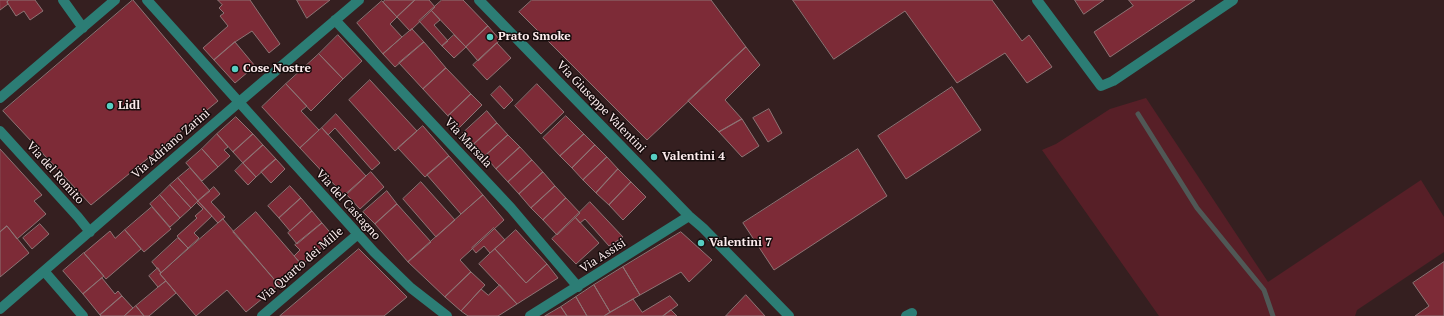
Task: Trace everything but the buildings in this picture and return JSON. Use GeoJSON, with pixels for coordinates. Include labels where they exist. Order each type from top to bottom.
{"type":"FeatureCollection","features":[{"type":"Feature","properties":{"kind":"street"},"geometry":{"type":"LineString","coordinates":[[63,0],[83,28]]}},
{"type":"Feature","properties":{"kind":"street"},"geometry":{"type":"LineString","coordinates":[[0,98],[115,0]]}},
{"type":"Feature","properties":{"kind":"street","name":"Via del Castagno"},"geometry":{"type":"LineString","coordinates":[[146,0],[374,252],[411,288],[446,316]]}},
{"type":"Feature","properties":{"kind":"street","name":"Via Adriano Zarini"},"geometry":{"type":"LineString","coordinates":[[0,309],[359,0]]}},
{"type":"Feature","properties":{"kind":"street","name":"Via Giuseppe Valentini"},"geometry":{"type":"LineString","coordinates":[[479,0],[689,216],[703,228],[789,316]]}},
{"type":"Feature","properties":{"kind":"street"},"geometry":{"type":"LineString","coordinates":[[1037,0],[1101,86],[1113,81],[1233,0]]}},
{"type":"Feature","properties":{"kind":"street","name":"Via Marsala"},"geometry":{"type":"LineString","coordinates":[[335,20],[511,208],[578,287]]}},
{"type":"Feature","properties":{"kind":"street","name":"Via del Romito"},"geometry":{"type":"LineString","coordinates":[[0,131],[90,232]]}},
{"type":"Feature","properties":{"kind":"street","name":"Via Assisi"},"geometry":{"type":"LineString","coordinates":[[530,316],[689,216]]}},
{"type":"Feature","properties":{"kind":"street","name":"Via Quarto dei Mille"},"geometry":{"type":"LineString","coordinates":[[262,316],[358,234]]}},
{"type":"Feature","properties":{"kind":"street"},"geometry":{"type":"LineString","coordinates":[[44,271],[83,316]]}},
{"type":"Feature","properties":{"kind":"shaded area"},"geometry":{"type":"Polygon","coordinates":[[[1146,98],[1268,282],[1421,180],[1444,217],[1444,252],[1357,310],[1355,316],[1159,316],[1042,150],[1056,144],[1110,109],[1146,98]]]}},
{"type":"Feature","properties":{"kind":"waterway"},"geometry":{"type":"LineString","coordinates":[[1138,114],[1197,208],[1264,290],[1273,316]]}},
{"type":"Feature","properties":{"kind":"place","name":"Prato Smoke"},"geometry":{"type":"Point","coordinates":[490,37]}},
{"type":"Feature","properties":{"kind":"place","name":"Cose Nostre"},"geometry":{"type":"Point","coordinates":[235,69]}},
{"type":"Feature","properties":{"kind":"place","name":"Lidl"},"geometry":{"type":"Point","coordinates":[110,106]}},
{"type":"Feature","properties":{"kind":"place","name":"Valentini 4"},"geometry":{"type":"Point","coordinates":[654,157]}},
{"type":"Feature","properties":{"kind":"place","name":"Valentini 7"},"geometry":{"type":"Point","coordinates":[701,243]}}]}
